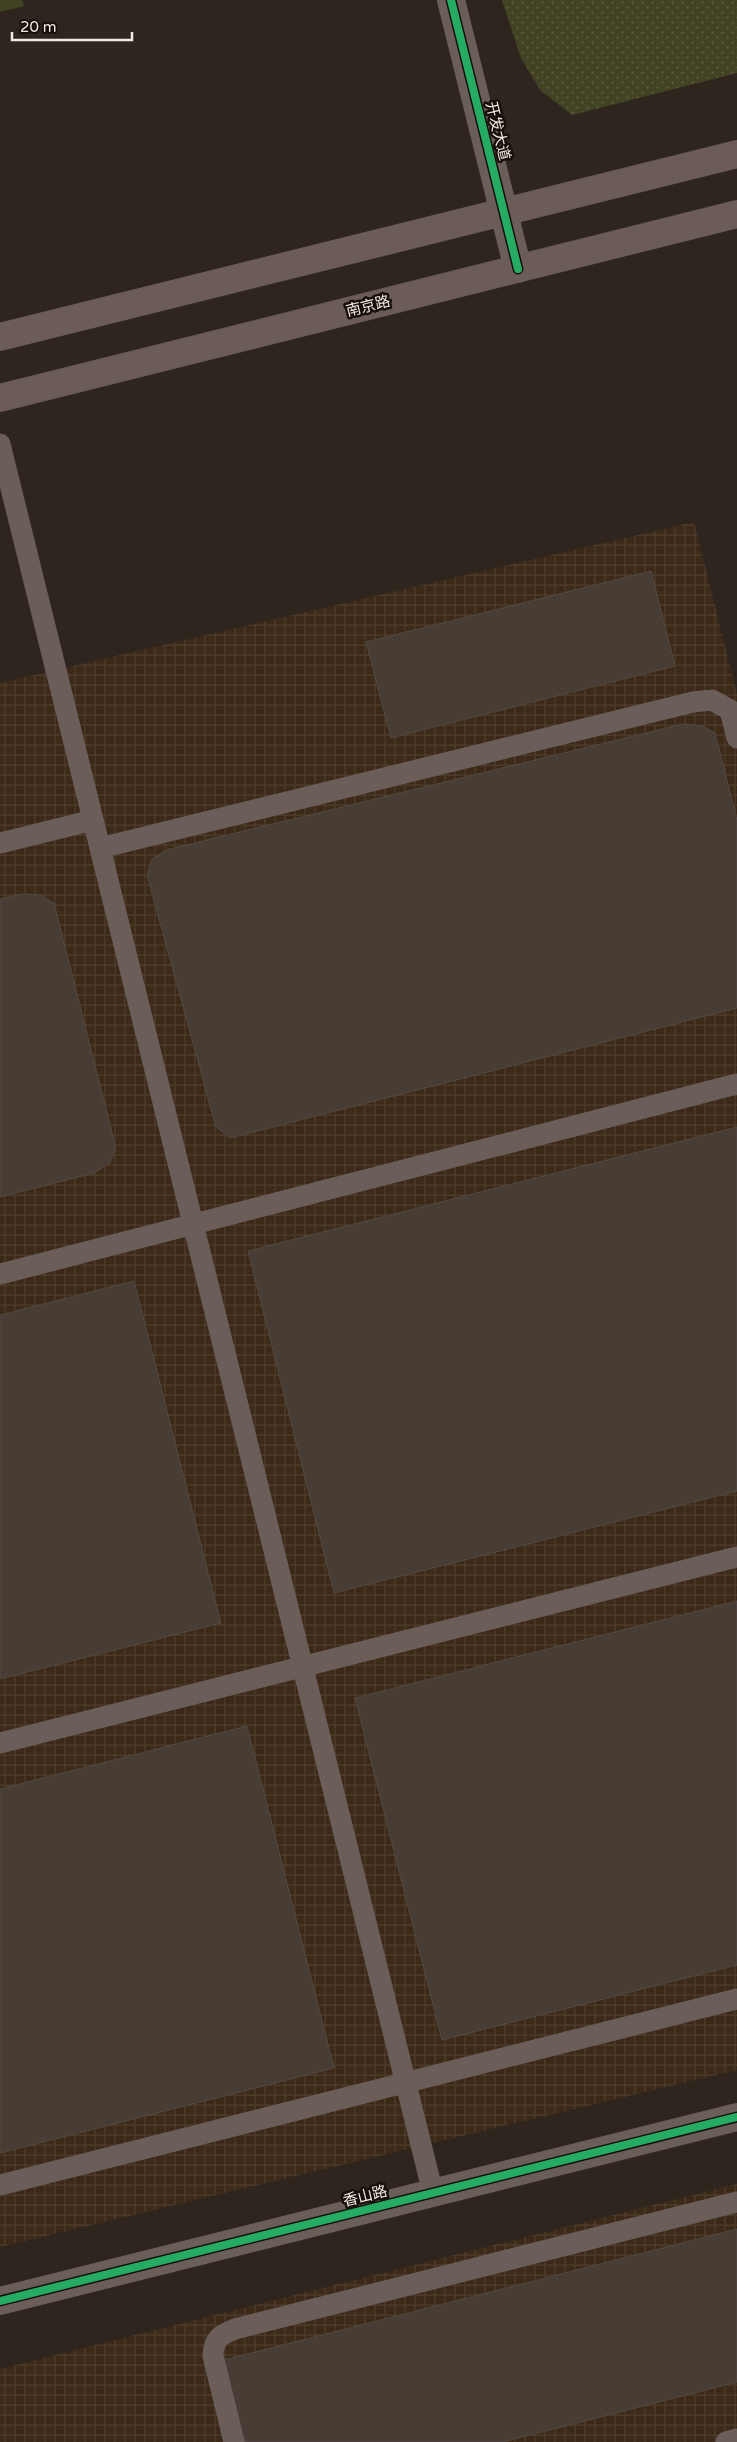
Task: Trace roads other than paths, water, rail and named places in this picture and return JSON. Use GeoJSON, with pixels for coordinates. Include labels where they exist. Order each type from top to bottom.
{"type":"FeatureCollection","features":[{"type":"Feature","properties":{"kind":"main road"},"geometry":{"type":"LineString","coordinates":[[0,336],[737,154]]}},
{"type":"Feature","properties":{"kind":"main road","name":"南京路"},"geometry":{"type":"LineString","coordinates":[[0,398],[737,214]]}},
{"type":"Feature","properties":{"kind":"street","name":"开发大道"},"geometry":{"type":"LineString","coordinates":[[451,0],[518,269]]}},
{"type":"Feature","properties":{"kind":"street","name":"香山路"},"geometry":{"type":"LineString","coordinates":[[0,2301],[737,2117]]}},
{"type":"Feature","properties":{"kind":"lane"},"geometry":{"type":"LineString","coordinates":[[0,444],[433,2193]]}},
{"type":"Feature","properties":{"kind":"lane"},"geometry":{"type":"LineString","coordinates":[[100,848],[693,702],[712,700],[730,710],[737,738]]}},
{"type":"Feature","properties":{"kind":"lane"},"geometry":{"type":"LineString","coordinates":[[0,843],[93,820]]}},
{"type":"Feature","properties":{"kind":"lane"},"geometry":{"type":"LineString","coordinates":[[0,1274],[737,1084]]}},
{"type":"Feature","properties":{"kind":"lane"},"geometry":{"type":"LineString","coordinates":[[0,1743],[737,1557]]}},
{"type":"Feature","properties":{"kind":"lane"},"geometry":{"type":"LineString","coordinates":[[0,2185],[737,1999]]}},
{"type":"Feature","properties":{"kind":"lane"},"geometry":{"type":"LineString","coordinates":[[234,2442],[212,2356],[213,2344],[221,2336],[235,2329],[737,2202]]}},
{"type":"Feature","properties":{"kind":"lane"},"geometry":{"type":"LineString","coordinates":[[726,2442],[737,2439]]}}]}
